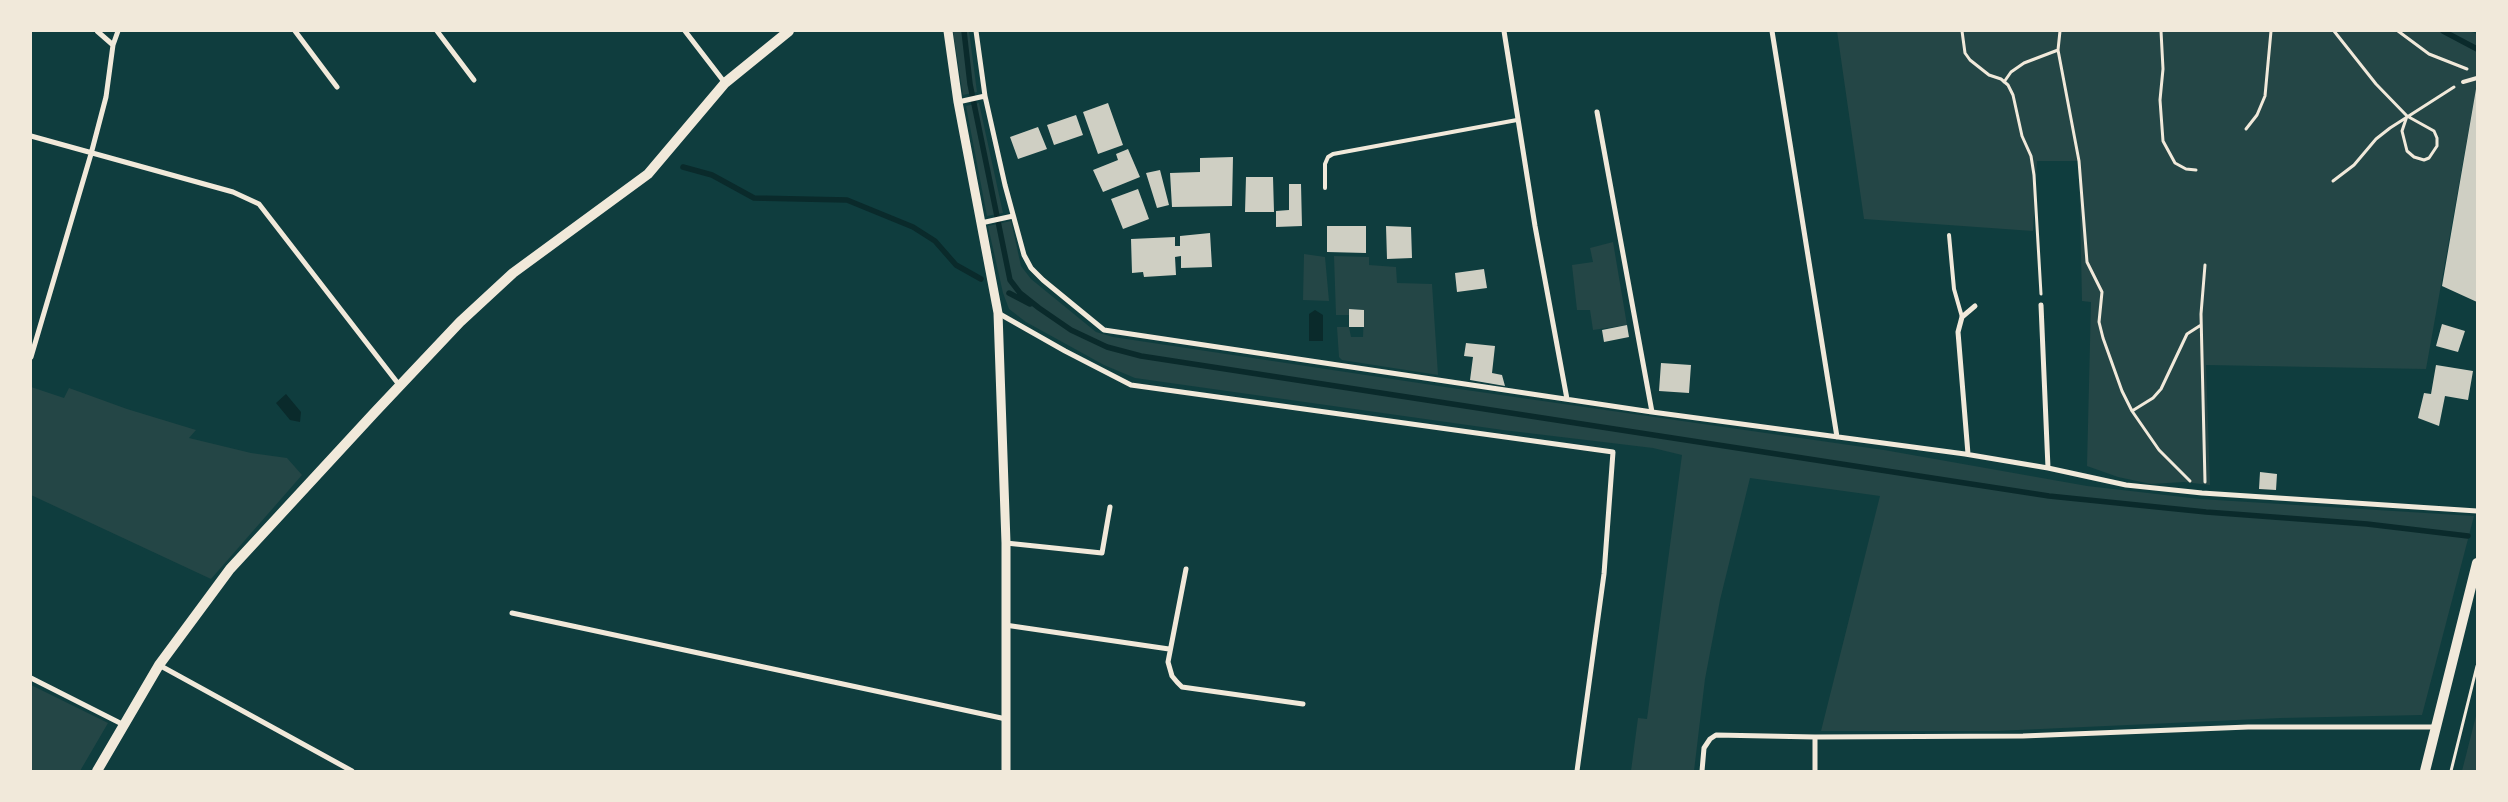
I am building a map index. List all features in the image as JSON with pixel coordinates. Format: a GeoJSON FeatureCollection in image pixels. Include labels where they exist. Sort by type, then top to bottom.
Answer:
{"type":"FeatureCollection","features":[{"type":"Feature","properties":{"kind":"main road"},"geometry":{"type":"LineString","coordinates":[[97,771],[159,664],[230,569],[400,386],[460,322],[513,273],[648,174],[725,83],[789,31]]}},
{"type":"Feature","properties":{"kind":"main road"},"geometry":{"type":"LineString","coordinates":[[2425,771],[2477,564]]}},
{"type":"Feature","properties":{"kind":"street"},"geometry":{"type":"LineString","coordinates":[[97,31],[114,45]]}},
{"type":"Feature","properties":{"kind":"street"},"geometry":{"type":"LineString","coordinates":[[31,357],[92,154],[106,98],[118,31]]}},
{"type":"Feature","properties":{"kind":"street"},"geometry":{"type":"LineString","coordinates":[[295,31],[336,87]]}},
{"type":"Feature","properties":{"kind":"street"},"geometry":{"type":"LineString","coordinates":[[437,31],[474,80]]}},
{"type":"Feature","properties":{"kind":"street"},"geometry":{"type":"LineString","coordinates":[[686,31],[725,83]]}},
{"type":"Feature","properties":{"kind":"street"},"geometry":{"type":"LineString","coordinates":[[948,31],[985,222],[998,313],[1006,543],[1006,771]]}},
{"type":"Feature","properties":{"kind":"street"},"geometry":{"type":"LineString","coordinates":[[976,31],[985,96],[1024,255],[1031,268],[1064,299],[1104,330],[1652,412],[1968,454],[2048,468],[2126,485],[2200,492],[2477,511]]}},
{"type":"Feature","properties":{"kind":"street"},"geometry":{"type":"LineString","coordinates":[[1504,31],[1517,120],[1568,399]]}},
{"type":"Feature","properties":{"kind":"street"},"geometry":{"type":"LineString","coordinates":[[1772,31],[1837,437]]}},
{"type":"Feature","properties":{"kind":"street"},"geometry":{"type":"LineString","coordinates":[[962,101],[985,96]]}},
{"type":"Feature","properties":{"kind":"street"},"geometry":{"type":"LineString","coordinates":[[1597,112],[1652,412]]}},
{"type":"Feature","properties":{"kind":"street"},"geometry":{"type":"LineString","coordinates":[[31,136],[232,192],[259,204],[400,386]]}},
{"type":"Feature","properties":{"kind":"street"},"geometry":{"type":"LineString","coordinates":[[985,222],[1013,216]]}},
{"type":"Feature","properties":{"kind":"street"},"geometry":{"type":"LineString","coordinates":[[2041,304],[2048,468]]}},
{"type":"Feature","properties":{"kind":"street"},"geometry":{"type":"LineString","coordinates":[[1968,454],[1958,332],[1962,317],[1975,306]]}},
{"type":"Feature","properties":{"kind":"street"},"geometry":{"type":"LineString","coordinates":[[998,313],[1064,351],[1131,385],[1613,452],[1615,459],[1604,574],[1577,771]]}},
{"type":"Feature","properties":{"kind":"street"},"geometry":{"type":"LineString","coordinates":[[1006,543],[1102,553],[1110,507]]}},
{"type":"Feature","properties":{"kind":"street"},"geometry":{"type":"LineString","coordinates":[[1186,569],[1169,649],[1168,662],[1172,676],[1182,687],[1303,704]]}},
{"type":"Feature","properties":{"kind":"street"},"geometry":{"type":"LineString","coordinates":[[512,613],[1006,719]]}},
{"type":"Feature","properties":{"kind":"street"},"geometry":{"type":"LineString","coordinates":[[1005,625],[1169,649]]}},
{"type":"Feature","properties":{"kind":"street"},"geometry":{"type":"LineString","coordinates":[[159,664],[352,771]]}},
{"type":"Feature","properties":{"kind":"street"},"geometry":{"type":"LineString","coordinates":[[31,678],[124,725]]}},
{"type":"Feature","properties":{"kind":"street"},"geometry":{"type":"LineString","coordinates":[[1702,771],[1704,748],[1710,739],[1716,735],[1815,737],[2023,736],[2248,727],[2436,727]]}},
{"type":"Feature","properties":{"kind":"street"},"geometry":{"type":"LineString","coordinates":[[1815,737],[1815,771]]}},
{"type":"Feature","properties":{"kind":"lane"},"geometry":{"type":"LineString","coordinates":[[2463,82],[2477,78]]}},
{"type":"Feature","properties":{"kind":"lane"},"geometry":{"type":"LineString","coordinates":[[1325,188],[1325,164],[1328,157],[1332,154],[1517,120]]}},
{"type":"Feature","properties":{"kind":"lane"},"geometry":{"type":"LineString","coordinates":[[1949,235],[1954,289],[1962,317]]}},
{"type":"Feature","properties":{"kind":"path"},"geometry":{"type":"LineString","coordinates":[[1962,31],[1965,53],[1970,60],[1989,75],[2004,82],[2013,95],[2022,136],[2031,156],[2041,304]]}},
{"type":"Feature","properties":{"kind":"path"},"geometry":{"type":"LineString","coordinates":[[2060,31],[2058,50],[2072,111],[2080,161],[2087,262],[2102,292],[2099,322],[2114,371],[2132,411],[2159,450],[2200,492],[2205,483],[2201,325],[2205,265]]}},
{"type":"Feature","properties":{"kind":"path"},"geometry":{"type":"LineString","coordinates":[[2162,31],[2163,69],[2160,100],[2163,142],[2175,163],[2186,169],[2196,170]]}},
{"type":"Feature","properties":{"kind":"path"},"geometry":{"type":"LineString","coordinates":[[2246,129],[2257,115],[2266,96],[2271,31]]}},
{"type":"Feature","properties":{"kind":"path"},"geometry":{"type":"LineString","coordinates":[[2334,31],[2376,84],[2406,116],[2434,131],[2437,138],[2436,146],[2429,158],[2424,160],[2414,157],[2407,151],[2402,131],[2406,116]]}},
{"type":"Feature","properties":{"kind":"path"},"geometry":{"type":"LineString","coordinates":[[2398,31],[2429,54],[2470,71]]}},
{"type":"Feature","properties":{"kind":"path"},"geometry":{"type":"LineString","coordinates":[[2004,82],[2012,72],[2024,64],[2058,50]]}},
{"type":"Feature","properties":{"kind":"path"},"geometry":{"type":"LineString","coordinates":[[2333,181],[2354,165],[2376,140],[2406,116],[2463,82]]}},
{"type":"Feature","properties":{"kind":"path"},"geometry":{"type":"LineString","coordinates":[[2132,411],[2162,389],[2187,334],[2201,325]]}},
{"type":"Feature","properties":{"kind":"path"},"geometry":{"type":"LineString","coordinates":[[2452,771],[2477,666]]}},
{"type":"Feature","properties":{"kind":"shaded area"},"geometry":{"type":"Polygon","coordinates":[[[953,31],[969,31],[977,92],[963,95],[953,31]]]}},
{"type":"Feature","properties":{"kind":"shaded area"},"geometry":{"type":"Polygon","coordinates":[[[1837,31],[2469,31],[2477,34],[2477,83],[2426,369],[2206,365],[2210,485],[2184,482],[2151,484],[2118,477],[2087,466],[2091,302],[2082,301],[2079,161],[2037,161],[2033,231],[1864,219],[1837,31]]]}},
{"type":"Feature","properties":{"kind":"shaded area"},"geometry":{"type":"Polygon","coordinates":[[[979,103],[1003,213],[987,216],[966,106],[979,103]]]}},
{"type":"Feature","properties":{"kind":"shaded area"},"geometry":{"type":"Polygon","coordinates":[[[1011,221],[1021,266],[1031,279],[1096,332],[1113,337],[1884,450],[2087,486],[2200,499],[2474,516],[2422,715],[2281,718],[1997,731],[1821,731],[1880,496],[1750,478],[1720,600],[1705,679],[1694,771],[1631,771],[1638,718],[1647,719],[1682,455],[1653,448],[1503,430],[1135,378],[1104,365],[1026,322],[1009,309],[1003,293],[988,226],[1011,221]]]}},
{"type":"Feature","properties":{"kind":"shaded area"},"geometry":{"type":"Polygon","coordinates":[[[1613,242],[1627,325],[1593,330],[1590,310],[1577,310],[1572,265],[1593,262],[1590,248],[1613,242]]]}},
{"type":"Feature","properties":{"kind":"shaded area"},"geometry":{"type":"Polygon","coordinates":[[[1304,254],[1325,257],[1329,301],[1303,300],[1304,254]]]}},
{"type":"Feature","properties":{"kind":"shaded area"},"geometry":{"type":"Polygon","coordinates":[[[1334,256],[1369,257],[1369,265],[1396,267],[1397,283],[1432,284],[1438,375],[1342,360],[1339,357],[1337,327],[1349,327],[1351,337],[1363,337],[1364,310],[1349,309],[1349,315],[1336,315],[1334,256]]]}},
{"type":"Feature","properties":{"kind":"shaded area"},"geometry":{"type":"Polygon","coordinates":[[[1315,310],[1323,315],[1323,341],[1309,341],[1309,314],[1315,310]]]}},
{"type":"Feature","properties":{"kind":"shaded area"},"geometry":{"type":"Polygon","coordinates":[[[31,387],[64,398],[69,388],[127,409],[196,430],[189,438],[251,453],[287,458],[302,475],[211,579],[31,495],[31,387]]]}},
{"type":"Feature","properties":{"kind":"shaded area"},"geometry":{"type":"Polygon","coordinates":[[[286,394],[301,412],[300,422],[290,420],[276,403],[286,394]]]}},
{"type":"Feature","properties":{"kind":"shaded area"},"geometry":{"type":"Polygon","coordinates":[[[31,685],[108,723],[80,771],[31,771],[31,685]]]}},
{"type":"Feature","properties":{"kind":"shaded area"},"geometry":{"type":"Polygon","coordinates":[[[2477,712],[2477,771],[2462,771],[2477,712]]]}},
{"type":"Feature","properties":{"kind":"building"},"geometry":{"type":"Polygon","coordinates":[[[2477,89],[2477,302],[2442,286],[2477,89]]]}},
{"type":"Feature","properties":{"kind":"building"},"geometry":{"type":"Polygon","coordinates":[[[1108,103],[1123,145],[1098,154],[1083,112],[1108,103]]]}},
{"type":"Feature","properties":{"kind":"building"},"geometry":{"type":"Polygon","coordinates":[[[1076,115],[1083,135],[1054,145],[1047,125],[1076,115]]]}},
{"type":"Feature","properties":{"kind":"building"},"geometry":{"type":"Polygon","coordinates":[[[1038,127],[1047,149],[1018,159],[1010,137],[1038,127]]]}},
{"type":"Feature","properties":{"kind":"building"},"geometry":{"type":"Polygon","coordinates":[[[1128,149],[1140,177],[1103,192],[1093,170],[1118,160],[1116,154],[1128,149]]]}},
{"type":"Feature","properties":{"kind":"building"},"geometry":{"type":"Polygon","coordinates":[[[1233,157],[1232,206],[1172,207],[1170,173],[1200,172],[1200,158],[1233,157]]]}},
{"type":"Feature","properties":{"kind":"building"},"geometry":{"type":"Polygon","coordinates":[[[1160,170],[1169,205],[1157,208],[1146,173],[1160,170]]]}},
{"type":"Feature","properties":{"kind":"building"},"geometry":{"type":"Polygon","coordinates":[[[1246,177],[1273,177],[1274,212],[1245,212],[1246,177]]]}},
{"type":"Feature","properties":{"kind":"building"},"geometry":{"type":"Polygon","coordinates":[[[1289,184],[1301,184],[1302,226],[1276,227],[1276,211],[1289,210],[1289,184]]]}},
{"type":"Feature","properties":{"kind":"building"},"geometry":{"type":"Polygon","coordinates":[[[1138,189],[1149,219],[1123,229],[1111,199],[1138,189]]]}},
{"type":"Feature","properties":{"kind":"building"},"geometry":{"type":"Polygon","coordinates":[[[1327,226],[1366,226],[1366,253],[1327,252],[1327,226]]]}},
{"type":"Feature","properties":{"kind":"building"},"geometry":{"type":"Polygon","coordinates":[[[1386,226],[1411,227],[1412,258],[1387,259],[1386,226]]]}},
{"type":"Feature","properties":{"kind":"building"},"geometry":{"type":"Polygon","coordinates":[[[1210,233],[1212,267],[1181,268],[1181,256],[1175,257],[1176,275],[1144,277],[1143,272],[1132,273],[1131,239],[1175,237],[1175,246],[1180,246],[1180,236],[1210,233]]]}},
{"type":"Feature","properties":{"kind":"building"},"geometry":{"type":"Polygon","coordinates":[[[1484,269],[1487,288],[1457,292],[1455,273],[1484,269]]]}},
{"type":"Feature","properties":{"kind":"building"},"geometry":{"type":"Polygon","coordinates":[[[1349,309],[1364,310],[1364,327],[1349,327],[1349,309]]]}},
{"type":"Feature","properties":{"kind":"building"},"geometry":{"type":"Polygon","coordinates":[[[2442,324],[2465,331],[2458,352],[2436,346],[2442,324]]]}},
{"type":"Feature","properties":{"kind":"building"},"geometry":{"type":"Polygon","coordinates":[[[1627,325],[1629,337],[1604,342],[1602,330],[1627,325]]]}},
{"type":"Feature","properties":{"kind":"building"},"geometry":{"type":"Polygon","coordinates":[[[1466,343],[1495,346],[1492,373],[1502,375],[1505,386],[1470,380],[1473,357],[1464,356],[1466,343]]]}},
{"type":"Feature","properties":{"kind":"building"},"geometry":{"type":"Polygon","coordinates":[[[1661,363],[1691,365],[1689,393],[1659,391],[1661,363]]]}},
{"type":"Feature","properties":{"kind":"building"},"geometry":{"type":"Polygon","coordinates":[[[2436,365],[2473,371],[2468,400],[2445,396],[2439,426],[2418,418],[2424,393],[2431,394],[2436,365]]]}},
{"type":"Feature","properties":{"kind":"building"},"geometry":{"type":"Polygon","coordinates":[[[2260,472],[2277,474],[2276,490],[2259,489],[2260,472]]]}},
{"type":"Feature","properties":{"kind":"waterway"},"geometry":{"type":"LineString","coordinates":[[964,31],[970,84],[1010,280],[1020,293],[1039,308],[1071,330],[1107,347],[1141,356],[2049,496],[2206,512],[2367,524],[2468,536]]}},
{"type":"Feature","properties":{"kind":"waterway"},"geometry":{"type":"LineString","coordinates":[[2443,31],[2477,49]]}},
{"type":"Feature","properties":{"kind":"waterway"},"geometry":{"type":"LineString","coordinates":[[683,167],[712,175],[754,198],[847,200],[913,227],[935,241],[956,265],[981,279]]}},
{"type":"Feature","properties":{"kind":"waterway"},"geometry":{"type":"LineString","coordinates":[[1009,293],[1030,304]]}}]}
